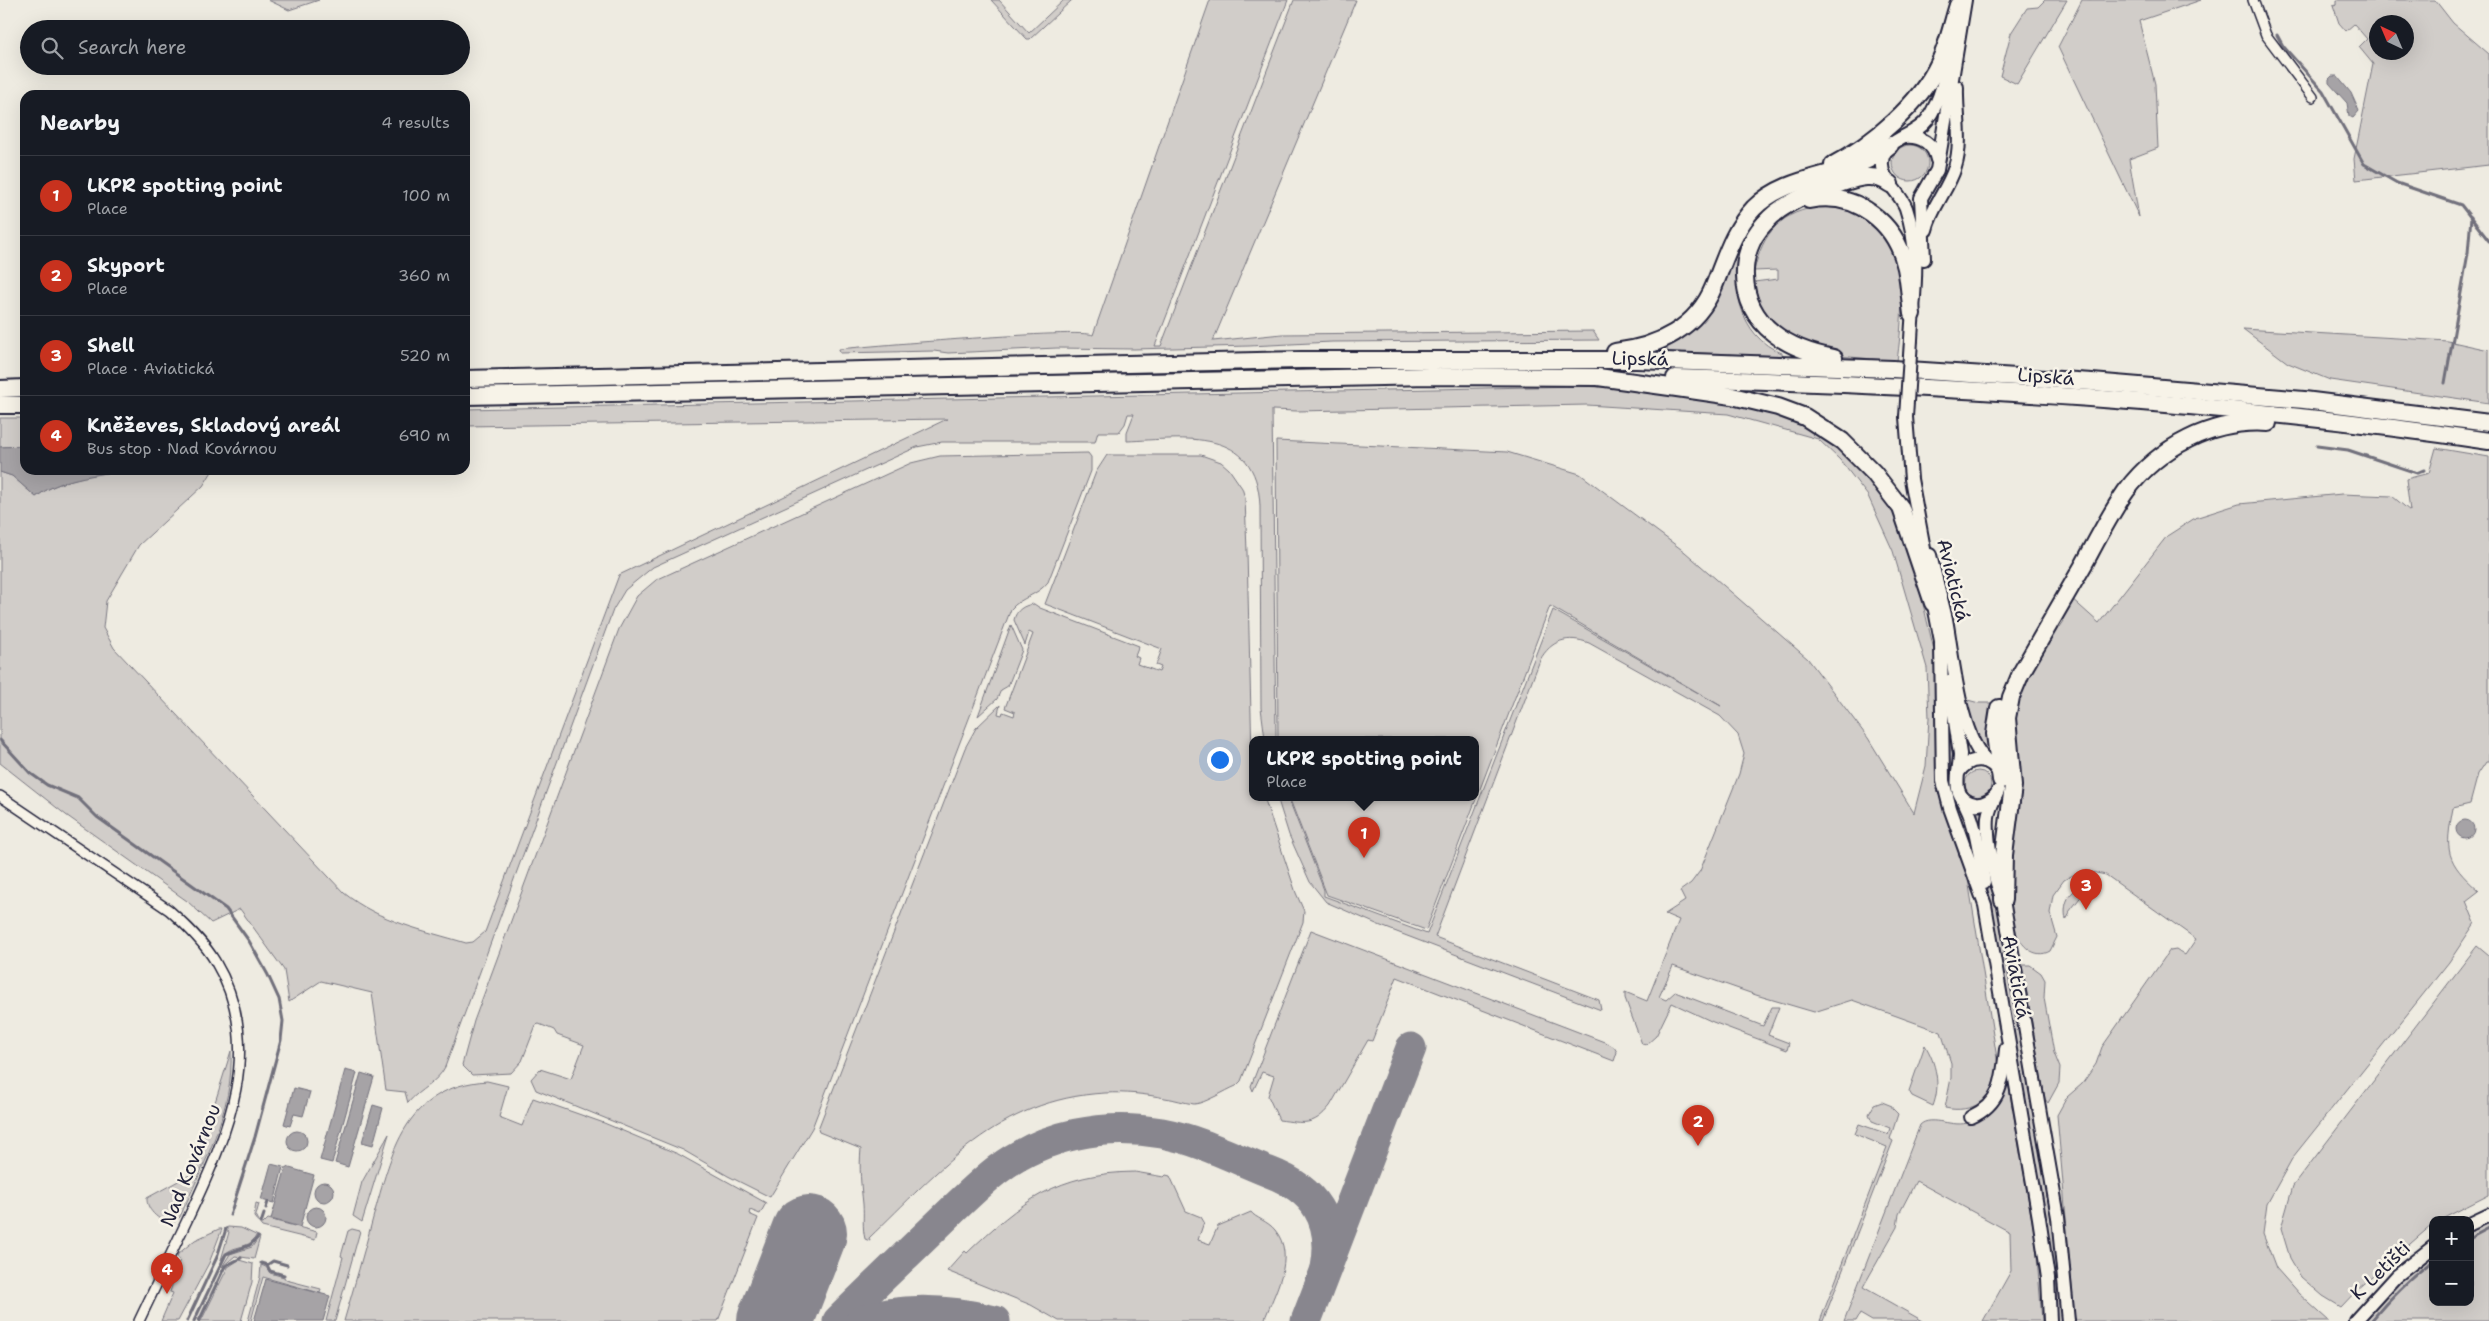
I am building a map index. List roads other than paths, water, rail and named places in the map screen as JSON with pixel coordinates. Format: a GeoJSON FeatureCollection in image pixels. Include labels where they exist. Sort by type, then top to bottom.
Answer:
{"type":"FeatureCollection","features":[{"type":"Feature","properties":{"kind":"highway"},"geometry":{"type":"LineString","coordinates":[[470,379],[1302,360],[1560,359],[1630,350],[1664,339],[1691,320],[1707,301],[1726,254],[1747,217],[1771,194],[1810,177],[1866,145],[1921,91],[1942,57],[1961,2]]}},
{"type":"Feature","properties":{"kind":"highway"},"geometry":{"type":"LineString","coordinates":[[1810,177],[1867,162],[1890,145]]}},
{"type":"Feature","properties":{"kind":"highway"},"geometry":{"type":"LineString","coordinates":[[1892,186],[1872,176],[1858,178],[1815,191],[1778,211],[1757,232],[1746,260],[1747,294],[1758,318],[1777,336],[1805,352],[1893,369]]}},
{"type":"Feature","properties":{"kind":"highway"},"geometry":{"type":"LineString","coordinates":[[1778,211],[1804,201],[1822,198],[1848,201],[1871,212],[1884,224],[1899,250],[1906,268],[1912,314]]}},
{"type":"Feature","properties":{"kind":"highway","name":"Lipská"},"geometry":{"type":"LineString","coordinates":[[1560,359],[1682,361],[1893,369],[2214,392],[2380,408],[2489,423]]}},
{"type":"Feature","properties":{"kind":"highway"},"geometry":{"type":"LineString","coordinates":[[470,396],[1083,384],[1368,376],[1598,377],[1708,392],[1754,401],[1799,415],[1831,432],[1864,461],[1886,486],[1901,508],[1910,529],[1933,603]]}},
{"type":"Feature","properties":{"kind":"highway","name":"Lipská"},"geometry":{"type":"LineString","coordinates":[[1598,377],[1822,383],[2003,393],[2178,406],[2380,426],[2489,442]]}},
{"type":"Feature","properties":{"kind":"highway"},"geometry":{"type":"LineString","coordinates":[[0,389],[20,388]]}},
{"type":"Feature","properties":{"kind":"highway"},"geometry":{"type":"LineString","coordinates":[[0,405],[20,405]]}},
{"type":"Feature","properties":{"kind":"highway"},"geometry":{"type":"LineString","coordinates":[[2003,900],[2004,855],[2013,786],[2007,728],[2008,708],[2015,685],[2126,492],[2147,468],[2170,449],[2211,430],[2237,424],[2265,423],[2351,430],[2380,426]]}},
{"type":"Feature","properties":{"kind":"highway"},"geometry":{"type":"LineString","coordinates":[[1999,786],[1995,734],[2001,699],[2008,680],[2029,645],[2054,617]]}},
{"type":"Feature","properties":{"kind":"main road"},"geometry":{"type":"LineString","coordinates":[[1924,240],[1931,214],[1957,162],[1961,2]]}},
{"type":"Feature","properties":{"kind":"main road"},"geometry":{"type":"LineString","coordinates":[[1961,2],[1949,59],[1938,98],[1917,131],[1890,145],[1882,163],[1884,176],[1905,207],[1916,246],[1917,275],[1912,314],[1912,340],[1906,417],[1911,479],[1933,603],[1947,664],[1960,754],[1956,784],[1960,795],[1968,807],[1974,826],[1985,889],[1985,905]]}},
{"type":"Feature","properties":{"kind":"main road"},"geometry":{"type":"LineString","coordinates":[[1912,340],[1922,290],[1924,240],[1921,198],[1926,186],[1937,170],[1959,45]]}},
{"type":"Feature","properties":{"kind":"main road"},"geometry":{"type":"LineString","coordinates":[[1904,137],[1921,139],[1931,146],[1937,157],[1937,170]]}},
{"type":"Feature","properties":{"kind":"main road"},"geometry":{"type":"LineString","coordinates":[[1892,186],[1908,192],[1926,186]]}},
{"type":"Feature","properties":{"kind":"main road","name":"Aviatická"},"geometry":{"type":"LineString","coordinates":[[1919,519],[1938,584],[1957,684],[1972,740],[1978,753],[1988,762]]}},
{"type":"Feature","properties":{"kind":"main road","name":"Aviatická"},"geometry":{"type":"LineString","coordinates":[[1941,644],[1943,781],[1950,808],[1985,905],[2044,1248],[2050,1321]]}},
{"type":"Feature","properties":{"kind":"main road"},"geometry":{"type":"LineString","coordinates":[[1958,773],[1967,762],[1975,760],[1988,762],[1995,768],[1999,786],[1994,797],[1984,803],[1970,802],[1960,795]]}},
{"type":"Feature","properties":{"kind":"main road","name":"Aviatická"},"geometry":{"type":"LineString","coordinates":[[1999,786],[1989,811],[1988,831],[1997,887],[2003,900],[2058,1217],[2068,1321]]}},
{"type":"Feature","properties":{"kind":"main road"},"geometry":{"type":"LineString","coordinates":[[1972,1116],[1986,1108],[2000,1089],[2008,1034]]}},
{"type":"Feature","properties":{"kind":"main road"},"geometry":{"type":"LineString","coordinates":[[2474,1222],[2489,1215]]}},
{"type":"Feature","properties":{"kind":"main road","name":"K Letišti"},"geometry":{"type":"LineString","coordinates":[[2355,1321],[2396,1276],[2429,1250]]}},
{"type":"Feature","properties":{"kind":"street"},"geometry":{"type":"LineString","coordinates":[[2253,0],[2266,35],[2313,97]]}},
{"type":"Feature","properties":{"kind":"street","name":"Nad Kovárnou"},"geometry":{"type":"LineString","coordinates":[[0,796],[169,910],[191,930],[214,961],[234,1008],[239,1037],[239,1076],[228,1124],[206,1180],[140,1321]]}},
{"type":"Feature","properties":{"kind":"waterway"},"geometry":{"type":"LineString","coordinates":[[2277,35],[2283,46],[2323,91],[2364,164],[2397,183],[2461,205],[2489,241]]}},
{"type":"Feature","properties":{"kind":"waterway"},"geometry":{"type":"LineString","coordinates":[[2445,383],[2468,253],[2471,217]]}},
{"type":"Feature","properties":{"kind":"waterway"},"geometry":{"type":"LineString","coordinates":[[2317,446],[2348,450],[2417,473],[2424,470]]}},
{"type":"Feature","properties":{"kind":"waterway"},"geometry":{"type":"LineString","coordinates":[[0,740],[30,773],[47,785],[78,798],[97,817],[226,909],[249,941],[268,975],[279,999],[283,1021],[281,1040],[255,1137],[230,1215]]}},
{"type":"Feature","properties":{"kind":"waterway"},"geometry":{"type":"LineString","coordinates":[[266,1208],[268,1202]]}},
{"type":"Feature","properties":{"kind":"waterway"},"geometry":{"type":"LineString","coordinates":[[261,1223],[264,1214]]}},
{"type":"Feature","properties":{"kind":"waterway"},"geometry":{"type":"LineString","coordinates":[[2474,1236],[2489,1228]]}},
{"type":"Feature","properties":{"kind":"waterway"},"geometry":{"type":"LineString","coordinates":[[187,1321],[217,1257],[226,1229]]}},
{"type":"Feature","properties":{"kind":"waterway"},"geometry":{"type":"LineString","coordinates":[[194,1321],[226,1254],[250,1245],[258,1237]]}},
{"type":"Feature","properties":{"kind":"waterway"},"geometry":{"type":"LineString","coordinates":[[199,1321],[225,1266],[241,1258]]}},
{"type":"Feature","properties":{"kind":"waterway"},"geometry":{"type":"LineString","coordinates":[[261,1263],[267,1265],[273,1261],[287,1265]]}},
{"type":"Feature","properties":{"kind":"waterway"},"geometry":{"type":"LineString","coordinates":[[2371,1321],[2400,1289],[2429,1264]]}},
{"type":"Feature","properties":{"kind":"waterway"},"geometry":{"type":"LineString","coordinates":[[267,1265],[270,1271],[284,1275]]}},
{"type":"Feature","properties":{"kind":"place","name":"LKPR spotting point"},"geometry":{"type":"Point","coordinates":[1364,858]}},
{"type":"Feature","properties":{"kind":"place","name":"Shell"},"geometry":{"type":"Point","coordinates":[2086,910]}},
{"type":"Feature","properties":{"kind":"place","name":"Skyport"},"geometry":{"type":"Point","coordinates":[1698,1146]}},
{"type":"Feature","properties":{"kind":"place","name":"Kněževes, Skladový areál"},"geometry":{"type":"Point","coordinates":[167,1294]}}]}
